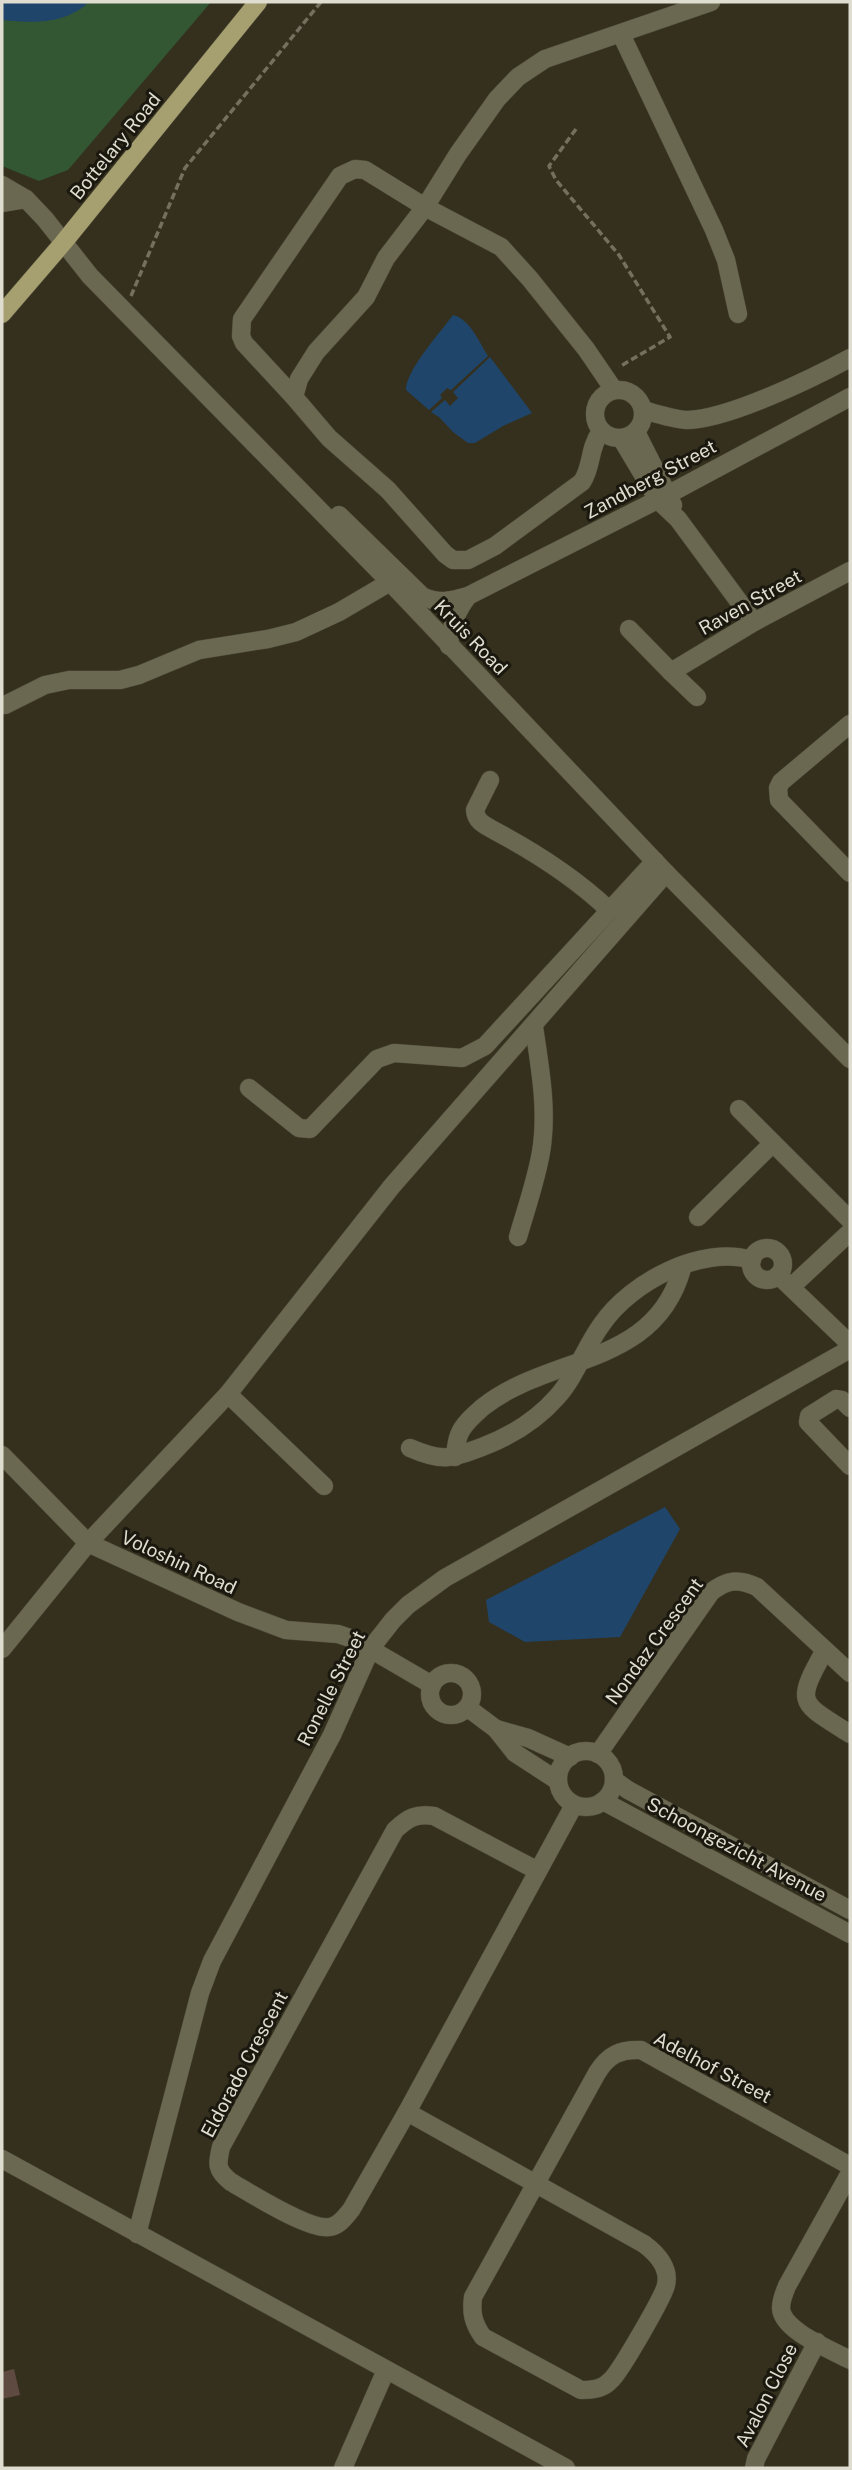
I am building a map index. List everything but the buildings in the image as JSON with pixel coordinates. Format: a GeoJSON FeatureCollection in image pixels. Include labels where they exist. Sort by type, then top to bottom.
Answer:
{"type":"FeatureCollection","features":[{"type":"Feature","properties":{"kind":"main road","name":"Bottelary Road"},"geometry":{"type":"LineString","coordinates":[[2,314],[63,243],[258,2]]}},
{"type":"Feature","properties":{"kind":"street"},"geometry":{"type":"LineString","coordinates":[[294,397],[299,379],[316,352],[366,297],[386,258],[425,207],[497,99],[518,77],[545,59],[711,2]]}},
{"type":"Feature","properties":{"kind":"street"},"geometry":{"type":"LineString","coordinates":[[621,34],[714,230],[726,260],[738,314]]}},
{"type":"Feature","properties":{"kind":"street"},"geometry":{"type":"LineString","coordinates":[[601,431],[591,448],[588,469],[582,482],[495,546],[460,561],[445,554],[405,507],[329,438],[244,343],[242,319],[340,176],[355,169],[365,170],[425,207],[501,247],[530,279],[610,383],[639,399],[643,410],[641,425],[628,435],[609,437],[601,431],[595,418],[597,404],[610,383]]}},
{"type":"Feature","properties":{"kind":"street","name":"Kruis Road"},"geometry":{"type":"LineString","coordinates":[[2,185],[26,200],[45,219],[90,276],[390,582],[661,867],[850,1059]]}},
{"type":"Feature","properties":{"kind":"street"},"geometry":{"type":"LineString","coordinates":[[2,203],[26,200]]}},
{"type":"Feature","properties":{"kind":"street"},"geometry":{"type":"LineString","coordinates":[[643,410],[686,420],[703,418],[776,393],[850,358]]}},
{"type":"Feature","properties":{"kind":"street","name":"Zandberg Street"},"geometry":{"type":"LineString","coordinates":[[279,470],[355,530],[422,596],[442,602],[468,596],[663,497],[850,397]]}},
{"type":"Feature","properties":{"kind":"street"},"geometry":{"type":"LineString","coordinates":[[628,435],[663,497],[754,622]]}},
{"type":"Feature","properties":{"kind":"street","name":"Raven Street"},"geometry":{"type":"LineString","coordinates":[[671,672],[754,622],[850,571]]}},
{"type":"Feature","properties":{"kind":"street"},"geometry":{"type":"LineString","coordinates":[[5,705],[45,685],[69,681],[120,680],[199,650],[296,632],[339,612],[390,582]]}},
{"type":"Feature","properties":{"kind":"street"},"geometry":{"type":"LineString","coordinates":[[449,646],[452,623],[468,596]]}},
{"type":"Feature","properties":{"kind":"street"},"geometry":{"type":"LineString","coordinates":[[629,629],[697,697]]}},
{"type":"Feature","properties":{"kind":"street"},"geometry":{"type":"LineString","coordinates":[[850,724],[781,782],[778,794],[779,800],[850,873]]}},
{"type":"Feature","properties":{"kind":"street"},"geometry":{"type":"LineString","coordinates":[[490,780],[475,810],[477,819],[572,877],[608,909]]}},
{"type":"Feature","properties":{"kind":"street"},"geometry":{"type":"LineString","coordinates":[[249,1088],[299,1128],[310,1129],[377,1059],[394,1053],[462,1058],[470,1055],[485,1046],[608,909],[661,867]]}},
{"type":"Feature","properties":{"kind":"street"},"geometry":{"type":"LineString","coordinates":[[2,1649],[88,1543],[228,1394],[392,1186],[534,1027],[661,867]]}},
{"type":"Feature","properties":{"kind":"street"},"geometry":{"type":"LineString","coordinates":[[518,1237],[536,1175],[544,1124],[543,1083],[534,1027]]}},
{"type":"Feature","properties":{"kind":"street"},"geometry":{"type":"LineString","coordinates":[[739,1109],[850,1220]]}},
{"type":"Feature","properties":{"kind":"street"},"geometry":{"type":"LineString","coordinates":[[698,1217],[773,1143]]}},
{"type":"Feature","properties":{"kind":"street"},"geometry":{"type":"LineString","coordinates":[[410,1448],[430,1457],[455,1457],[516,1432],[536,1418],[566,1386],[603,1322],[622,1302],[668,1270],[706,1257],[739,1256],[751,1260],[752,1270],[759,1278],[785,1281],[850,1232]]}},
{"type":"Feature","properties":{"kind":"street"},"geometry":{"type":"LineString","coordinates":[[455,1457],[459,1435],[464,1426],[494,1399],[523,1382],[578,1364],[632,1337],[652,1323],[674,1294],[683,1265]]}},
{"type":"Feature","properties":{"kind":"street"},"geometry":{"type":"LineString","coordinates":[[785,1281],[850,1346]]}},
{"type":"Feature","properties":{"kind":"street","name":"Ronelle Street"},"geometry":{"type":"LineString","coordinates":[[138,2234],[200,1993],[212,1961],[332,1735],[371,1648],[393,1620],[408,1605],[445,1578],[850,1346]]}},
{"type":"Feature","properties":{"kind":"street"},"geometry":{"type":"LineString","coordinates":[[228,1394],[324,1486]]}},
{"type":"Feature","properties":{"kind":"street"},"geometry":{"type":"LineString","coordinates":[[850,1408],[842,1400],[836,1399],[809,1416],[808,1422],[850,1466]]}},
{"type":"Feature","properties":{"kind":"street","name":"Voloshin Road"},"geometry":{"type":"LineString","coordinates":[[2,1455],[88,1543],[238,1612],[286,1630],[338,1634],[371,1648]]}},
{"type":"Feature","properties":{"kind":"street","name":"Nondaz Crescent"},"geometry":{"type":"LineString","coordinates":[[598,1754],[711,1592],[734,1580],[745,1581],[757,1587],[850,1673]]}},
{"type":"Feature","properties":{"kind":"street"},"geometry":{"type":"LineString","coordinates":[[371,1648],[432,1685]]}},
{"type":"Feature","properties":{"kind":"street"},"geometry":{"type":"LineString","coordinates":[[825,1650],[807,1682],[805,1695],[811,1710],[850,1734]]}},
{"type":"Feature","properties":{"kind":"street"},"geometry":{"type":"LineString","coordinates":[[447,1673],[466,1678],[472,1690],[468,1708],[453,1716],[439,1712],[431,1700],[432,1685],[441,1675],[447,1673]]}},
{"type":"Feature","properties":{"kind":"street"},"geometry":{"type":"LineString","coordinates":[[468,1708],[496,1729],[515,1753],[558,1781]]}},
{"type":"Feature","properties":{"kind":"street"},"geometry":{"type":"LineString","coordinates":[[496,1729],[528,1738],[570,1757]]}},
{"type":"Feature","properties":{"kind":"street"},"geometry":{"type":"LineString","coordinates":[[583,1751],[598,1754],[609,1762],[614,1780],[612,1790],[603,1801],[592,1807],[574,1805],[561,1793],[558,1781],[561,1767],[570,1757],[583,1751]]}},
{"type":"Feature","properties":{"kind":"street","name":"Schoongezicht Avenue"},"geometry":{"type":"LineString","coordinates":[[614,1780],[640,1797],[850,1910]]}},
{"type":"Feature","properties":{"kind":"street","name":"Schoongezicht Avenue"},"geometry":{"type":"LineString","coordinates":[[603,1801],[850,1934]]}},
{"type":"Feature","properties":{"kind":"street","name":"Eldorado Crescent"},"geometry":{"type":"LineString","coordinates":[[538,1871],[434,1816],[419,1814],[406,1820],[395,1830],[221,2147],[218,2164],[223,2175],[230,2182],[317,2227],[330,2227],[342,2221],[407,2112],[574,1805]]}},
{"type":"Feature","properties":{"kind":"street","name":"Adelhof Street"},"geometry":{"type":"LineString","coordinates":[[536,2184],[604,2062],[615,2053],[628,2050],[641,2050],[850,2166]]}},
{"type":"Feature","properties":{"kind":"street"},"geometry":{"type":"LineString","coordinates":[[407,2112],[644,2244],[657,2253],[665,2269],[666,2284],[622,2366],[610,2382],[596,2390],[581,2390],[483,2337],[473,2319],[473,2297],[536,2184]]}},
{"type":"Feature","properties":{"kind":"street"},"geometry":{"type":"LineString","coordinates":[[3,2162],[566,2468]]}},
{"type":"Feature","properties":{"kind":"street"},"geometry":{"type":"LineString","coordinates":[[850,2173],[787,2286],[781,2306],[786,2322],[797,2332],[850,2360]]}},
{"type":"Feature","properties":{"kind":"street","name":"Avalon Close"},"geometry":{"type":"LineString","coordinates":[[754,2468],[755,2459],[817,2342]]}},
{"type":"Feature","properties":{"kind":"street"},"geometry":{"type":"LineString","coordinates":[[343,2468],[386,2370]]}},
{"type":"Feature","properties":{"kind":"path"},"geometry":{"type":"LineString","coordinates":[[124,311],[146,267],[185,168],[321,2]]}},
{"type":"Feature","properties":{"kind":"path"},"geometry":{"type":"LineString","coordinates":[[576,129],[549,166],[555,180],[619,255],[670,337],[610,383]]}},
{"type":"Feature","properties":{"kind":"green space"},"geometry":{"type":"Polygon","coordinates":[[[2,2],[211,2],[68,170],[39,181],[2,166],[2,2]]]}},
{"type":"Feature","properties":{"kind":"water"},"geometry":{"type":"Polygon","coordinates":[[[2,2],[89,2],[59,19],[26,22],[2,20],[2,2]]]}},
{"type":"Feature","properties":{"kind":"water"},"geometry":{"type":"Polygon","coordinates":[[[453,315],[469,326],[488,356],[451,390],[447,388],[440,395],[442,398],[429,410],[406,390],[407,382],[417,362],[453,315]]]}},
{"type":"Feature","properties":{"kind":"water"},"geometry":{"type":"Polygon","coordinates":[[[490,357],[532,413],[475,443],[468,443],[431,412],[445,400],[450,406],[458,398],[453,392],[490,357]]]}},
{"type":"Feature","properties":{"kind":"water"},"geometry":{"type":"Polygon","coordinates":[[[665,1507],[680,1529],[620,1637],[525,1642],[489,1622],[486,1600],[665,1507]]]}}]}
